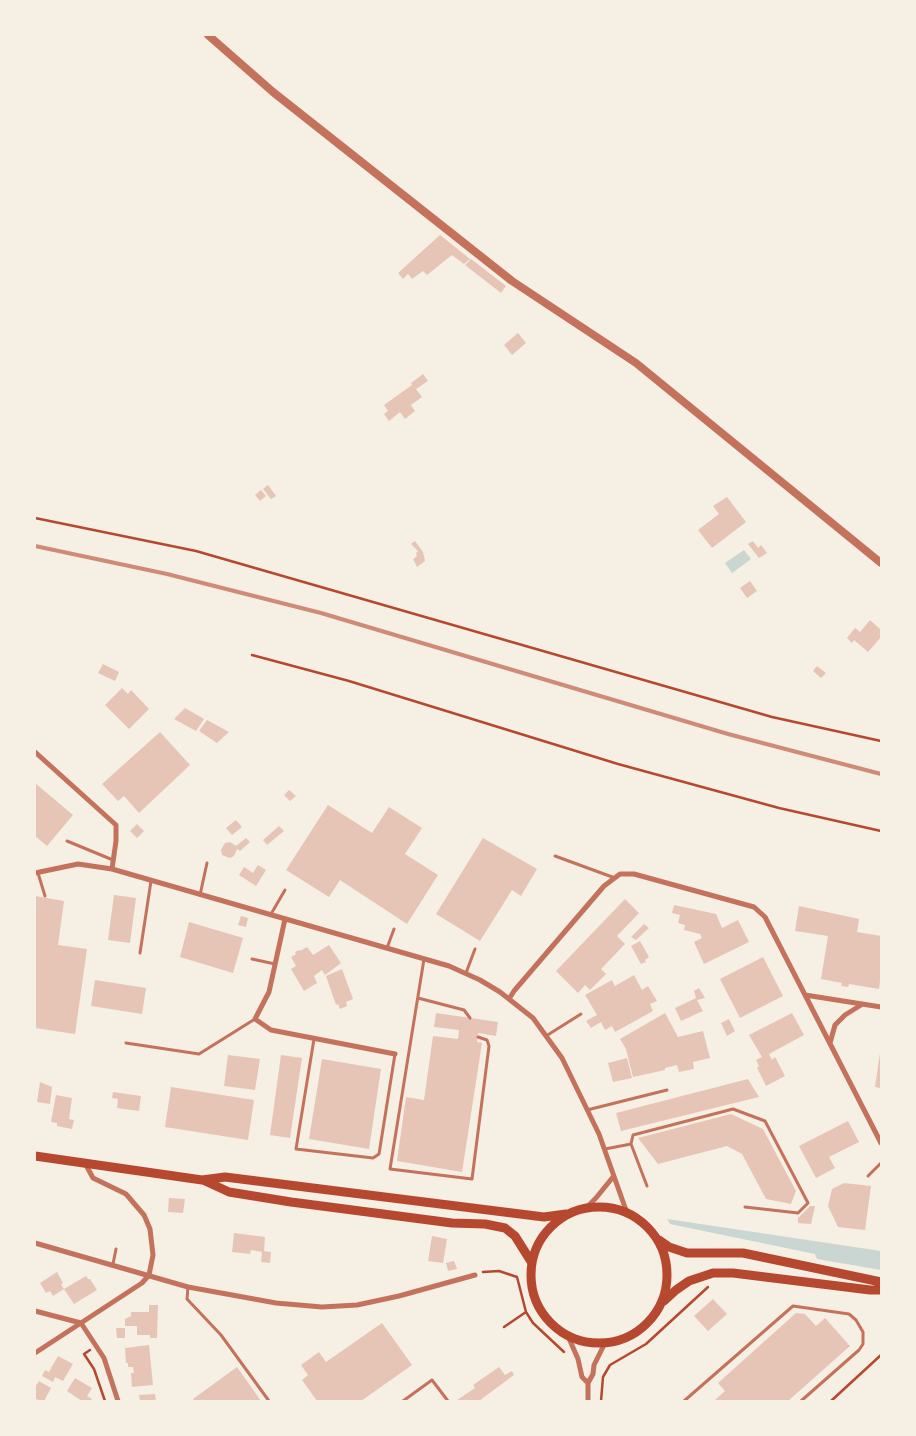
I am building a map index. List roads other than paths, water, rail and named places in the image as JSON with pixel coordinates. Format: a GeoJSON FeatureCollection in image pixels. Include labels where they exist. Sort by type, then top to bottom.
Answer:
{"type":"FeatureCollection","features":[{"type":"Feature","properties":{"kind":"main road"},"geometry":{"type":"LineString","coordinates":[[35,1156],[202,1180],[225,1177],[544,1217],[566,1214],[586,1208],[607,1207],[627,1212],[645,1224],[658,1240],[668,1271],[666,1292],[662,1303]]}},
{"type":"Feature","properties":{"kind":"main road"},"geometry":{"type":"LineString","coordinates":[[202,1180],[229,1192],[291,1202],[452,1223],[485,1224],[506,1228],[515,1236],[532,1263]]}},
{"type":"Feature","properties":{"kind":"main road"},"geometry":{"type":"LineString","coordinates":[[566,1214],[540,1240],[532,1263],[531,1277],[533,1292],[538,1305],[546,1317],[556,1328],[580,1341],[605,1343],[617,1341],[639,1331],[648,1323],[662,1303],[676,1290],[689,1281],[713,1273],[733,1273],[881,1290]]}},
{"type":"Feature","properties":{"kind":"main road"},"geometry":{"type":"LineString","coordinates":[[658,1240],[669,1247],[687,1253],[743,1253],[881,1282]]}},
{"type":"Feature","properties":{"kind":"street"},"geometry":{"type":"LineString","coordinates":[[208,35],[273,92],[512,280],[636,363],[881,563]]}},
{"type":"Feature","properties":{"kind":"street"},"geometry":{"type":"LineString","coordinates":[[35,752],[116,826],[112,870]]}},
{"type":"Feature","properties":{"kind":"street"},"geometry":{"type":"LineString","coordinates":[[36,873],[78,864],[112,870],[449,966],[480,980],[533,1018],[562,1058],[599,1134],[627,1212]]}},
{"type":"Feature","properties":{"kind":"street"},"geometry":{"type":"LineString","coordinates":[[509,999],[604,886],[620,874],[634,874],[754,908],[765,917],[881,1143]]}},
{"type":"Feature","properties":{"kind":"street"},"geometry":{"type":"LineString","coordinates":[[285,919],[269,992],[255,1019],[272,1030],[395,1054]]}},
{"type":"Feature","properties":{"kind":"street"},"geometry":{"type":"LineString","coordinates":[[805,995],[881,1007]]}},
{"type":"Feature","properties":{"kind":"street"},"geometry":{"type":"LineString","coordinates":[[830,1043],[836,1025],[845,1015],[861,1004]]}},
{"type":"Feature","properties":{"kind":"street"},"geometry":{"type":"LineString","coordinates":[[35,1352],[142,1283],[149,1274],[153,1255],[150,1229],[144,1215],[126,1194],[93,1178],[86,1164]]}},
{"type":"Feature","properties":{"kind":"street"},"geometry":{"type":"LineString","coordinates":[[586,1208],[613,1176]]}},
{"type":"Feature","properties":{"kind":"street"},"geometry":{"type":"LineString","coordinates":[[35,1243],[149,1274],[188,1287],[276,1303],[322,1306],[358,1304],[399,1296],[475,1275]]}},
{"type":"Feature","properties":{"kind":"street"},"geometry":{"type":"LineString","coordinates":[[35,1311],[81,1323],[104,1358],[118,1401]]}},
{"type":"Feature","properties":{"kind":"street"},"geometry":{"type":"LineString","coordinates":[[568,1336],[578,1359],[582,1376],[588,1383]]}},
{"type":"Feature","properties":{"kind":"street"},"geometry":{"type":"LineString","coordinates":[[588,1401],[588,1383],[593,1374],[594,1365],[605,1343]]}},
{"type":"Feature","properties":{"kind":"lane"},"geometry":{"type":"LineString","coordinates":[[68,841],[113,860]]}},
{"type":"Feature","properties":{"kind":"lane"},"geometry":{"type":"LineString","coordinates":[[555,856],[616,878]]}},
{"type":"Feature","properties":{"kind":"lane"},"geometry":{"type":"LineString","coordinates":[[200,895],[208,863]]}},
{"type":"Feature","properties":{"kind":"lane"},"geometry":{"type":"LineString","coordinates":[[36,873],[45,896]]}},
{"type":"Feature","properties":{"kind":"lane"},"geometry":{"type":"LineString","coordinates":[[140,953],[151,881]]}},
{"type":"Feature","properties":{"kind":"lane"},"geometry":{"type":"LineString","coordinates":[[270,915],[285,890]]}},
{"type":"Feature","properties":{"kind":"lane"},"geometry":{"type":"LineString","coordinates":[[387,948],[394,929]]}},
{"type":"Feature","properties":{"kind":"lane"},"geometry":{"type":"LineString","coordinates":[[465,974],[475,949]]}},
{"type":"Feature","properties":{"kind":"lane"},"geometry":{"type":"LineString","coordinates":[[252,959],[275,964]]}},
{"type":"Feature","properties":{"kind":"lane"},"geometry":{"type":"LineString","coordinates":[[424,959],[390,1168],[472,1179],[489,1046],[488,1040],[478,1037]]}},
{"type":"Feature","properties":{"kind":"lane"},"geometry":{"type":"LineString","coordinates":[[418,998],[464,1010],[470,1018]]}},
{"type":"Feature","properties":{"kind":"lane"},"geometry":{"type":"LineString","coordinates":[[546,1036],[581,1014]]}},
{"type":"Feature","properties":{"kind":"lane"},"geometry":{"type":"LineString","coordinates":[[126,1043],[199,1054],[255,1019]]}},
{"type":"Feature","properties":{"kind":"lane"},"geometry":{"type":"LineString","coordinates":[[314,1039],[296,1149],[373,1158],[379,1154],[395,1054]]}},
{"type":"Feature","properties":{"kind":"lane"},"geometry":{"type":"LineString","coordinates":[[587,1110],[667,1090]]}},
{"type":"Feature","properties":{"kind":"lane"},"geometry":{"type":"LineString","coordinates":[[647,1186],[631,1144],[632,1135],[734,1109],[765,1121],[808,1203],[798,1213],[745,1207]]}},
{"type":"Feature","properties":{"kind":"lane"},"geometry":{"type":"LineString","coordinates":[[604,1150],[631,1144]]}},
{"type":"Feature","properties":{"kind":"lane"},"geometry":{"type":"LineString","coordinates":[[868,1176],[881,1163]]}},
{"type":"Feature","properties":{"kind":"lane"},"geometry":{"type":"LineString","coordinates":[[113,1264],[116,1249]]}},
{"type":"Feature","properties":{"kind":"lane"},"geometry":{"type":"LineString","coordinates":[[188,1287],[187,1299],[221,1335],[269,1401]]}},
{"type":"Feature","properties":{"kind":"lane"},"geometry":{"type":"LineString","coordinates":[[684,1401],[793,1306],[849,1314],[856,1320],[863,1332],[863,1344],[859,1350],[801,1401]]}},
{"type":"Feature","properties":{"kind":"lane"},"geometry":{"type":"LineString","coordinates":[[402,1401],[432,1380],[448,1401]]}},
{"type":"Feature","properties":{"kind":"railway"},"geometry":{"type":"LineString","coordinates":[[35,546],[167,574],[321,613],[728,734],[881,774]]}}]}
